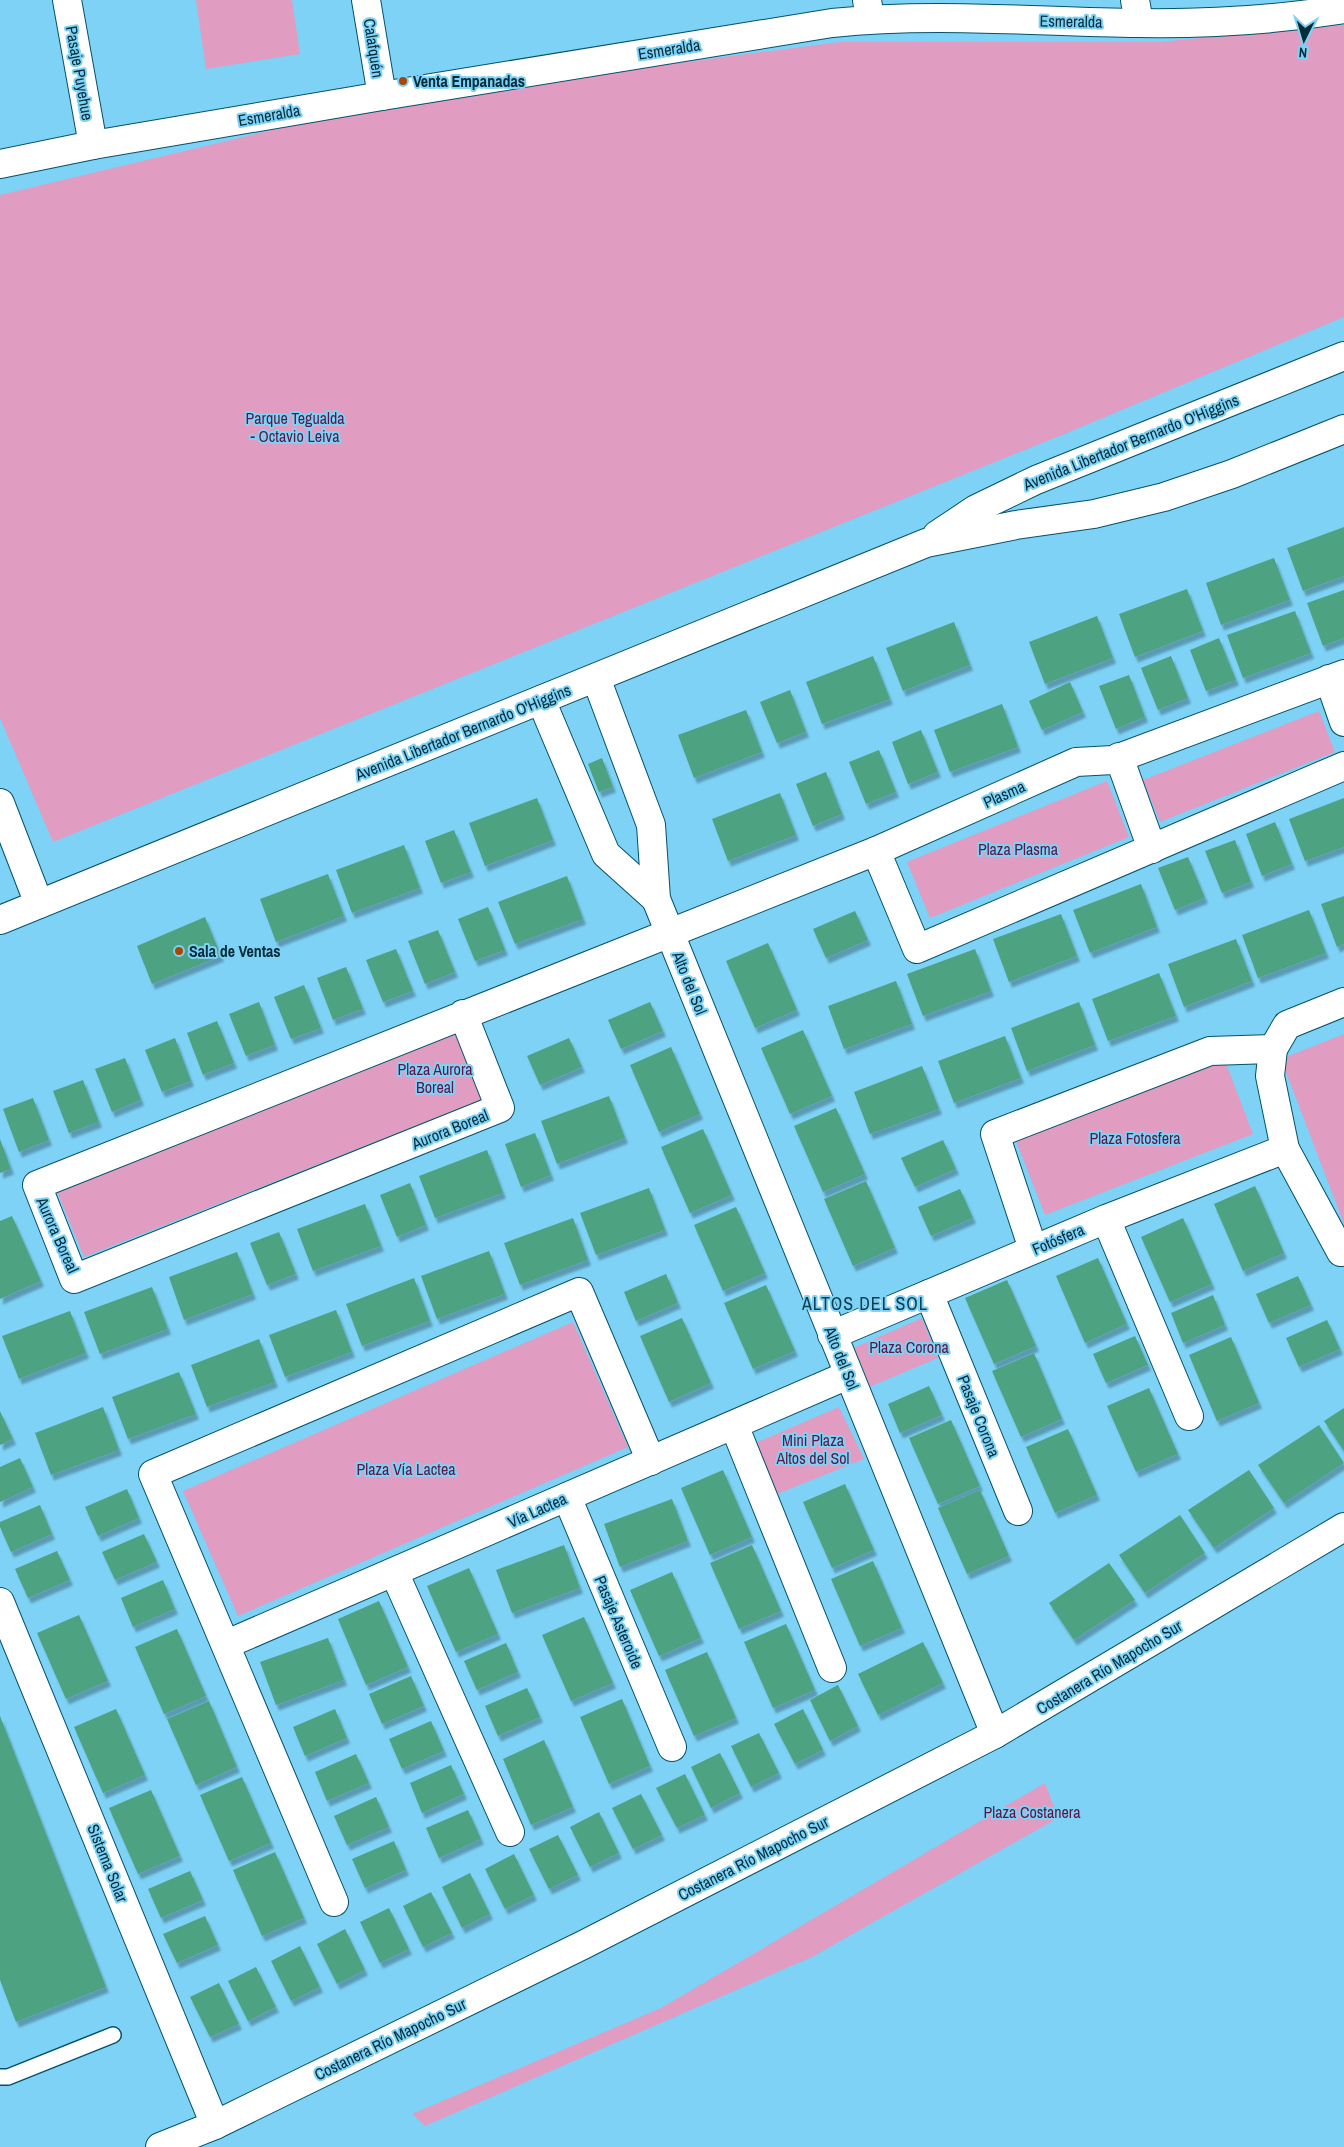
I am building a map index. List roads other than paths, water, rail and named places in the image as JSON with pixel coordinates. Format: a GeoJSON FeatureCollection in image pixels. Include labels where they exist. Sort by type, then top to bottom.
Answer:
{"type":"FeatureCollection","features":[{"type":"Feature","properties":{"kind":"street","name":"Pasaje Puyehue"},"geometry":{"type":"LineString","coordinates":[[68,0],[93,145]]}},
{"type":"Feature","properties":{"kind":"street","name":"Calafquén"},"geometry":{"type":"LineString","coordinates":[[366,0],[382,96]]}},
{"type":"Feature","properties":{"kind":"street","name":"Esmeralda"},"geometry":{"type":"LineString","coordinates":[[0,164],[93,145],[822,24],[868,9],[934,18],[1137,12],[1199,23],[1258,20],[1344,9]]}},
{"type":"Feature","properties":{"kind":"street","name":"Avenida Libertador Bernardo O'Higgins"},"geometry":{"type":"LineString","coordinates":[[926,543],[976,509],[1036,480],[1344,356]]}},
{"type":"Feature","properties":{"kind":"street","name":"Avenida Libertador Bernardo O'Higgins"},"geometry":{"type":"LineString","coordinates":[[0,920],[926,543],[1016,525],[1094,514],[1164,497],[1207,484],[1344,429]]}},
{"type":"Feature","properties":{"kind":"street"},"geometry":{"type":"LineString","coordinates":[[1336,676],[1344,722]]}},
{"type":"Feature","properties":{"kind":"street","name":"Plasma"},"geometry":{"type":"LineString","coordinates":[[670,932],[876,851],[1076,762],[1113,760],[1336,676]]}},
{"type":"Feature","properties":{"kind":"street","name":"Alto del Sol"},"geometry":{"type":"LineString","coordinates":[[596,678],[651,825],[656,898],[994,1734]]}},
{"type":"Feature","properties":{"kind":"street","name":"Alto del Sol"},"geometry":{"type":"LineString","coordinates":[[541,700],[606,854],[656,898]]}},
{"type":"Feature","properties":{"kind":"street"},"geometry":{"type":"LineString","coordinates":[[1119,757],[1152,849]]}},
{"type":"Feature","properties":{"kind":"street"},"geometry":{"type":"LineString","coordinates":[[876,851],[917,949],[1344,766]]}},
{"type":"Feature","properties":{"kind":"street"},"geometry":{"type":"LineString","coordinates":[[0,803],[38,904]]}},
{"type":"Feature","properties":{"kind":"street","name":"Aurora Boreal"},"geometry":{"type":"LineString","coordinates":[[463,1014],[500,1108],[74,1279],[37,1185],[463,1014],[670,932]]}},
{"type":"Feature","properties":{"kind":"street"},"geometry":{"type":"LineString","coordinates":[[1344,1002],[1287,1025],[1273,1049],[1270,1076],[1285,1149],[1341,1252],[1344,1250]]}},
{"type":"Feature","properties":{"kind":"street"},"geometry":{"type":"LineString","coordinates":[[1033,1250],[995,1134],[1210,1051],[1273,1049]]}},
{"type":"Feature","properties":{"kind":"street","name":"Fotósfera"},"geometry":{"type":"LineString","coordinates":[[832,1335],[1106,1218],[1285,1149]]}},
{"type":"Feature","properties":{"kind":"street"},"geometry":{"type":"LineString","coordinates":[[1106,1218],[1188,1416]]}},
{"type":"Feature","properties":{"kind":"street"},"geometry":{"type":"LineString","coordinates":[[334,1902],[153,1474],[579,1292],[652,1460]]}},
{"type":"Feature","properties":{"kind":"street","name":"Pasaje Corona"},"geometry":{"type":"LineString","coordinates":[[929,1294],[1018,1511]]}},
{"type":"Feature","properties":{"kind":"street","name":"Vía Lactea"},"geometry":{"type":"LineString","coordinates":[[226,1644],[848,1375]]}},
{"type":"Feature","properties":{"kind":"street"},"geometry":{"type":"LineString","coordinates":[[734,1425],[832,1668]]}},
{"type":"Feature","properties":{"kind":"street","name":"Pasaje Asteroide"},"geometry":{"type":"LineString","coordinates":[[567,1497],[672,1747]]}},
{"type":"Feature","properties":{"kind":"street","name":"Costanera Río Mapocho Sur"},"geometry":{"type":"LineString","coordinates":[[160,2147],[215,2124],[583,1945],[994,1734],[1336,1532]]}},
{"type":"Feature","properties":{"kind":"street"},"geometry":{"type":"LineString","coordinates":[[394,1572],[510,1832]]}},
{"type":"Feature","properties":{"kind":"street","name":"Sistema Solar"},"geometry":{"type":"LineString","coordinates":[[0,1602],[215,2124]]}},
{"type":"Feature","properties":{"kind":"lane"},"geometry":{"type":"LineString","coordinates":[[0,2077],[8,2077],[113,2035]]}},
{"type":"Feature","properties":{"kind":"place","name":"Venta Empanadas"},"geometry":{"type":"Point","coordinates":[403,81]}},
{"type":"Feature","properties":{"kind":"place","name":"Sala de Ventas"},"geometry":{"type":"Point","coordinates":[179,951]}},
{"type":"Feature","properties":{"kind":"district","name":"ALTOS DEL SOL"},"geometry":{"type":"Point","coordinates":[865,1304]}},
{"type":"Feature","properties":{"kind":"park label","name":"Parque Tegualda - Octavio Leiva"},"geometry":{"type":"Point","coordinates":[295,427]}},
{"type":"Feature","properties":{"kind":"park label","name":"Plaza Plasma"},"geometry":{"type":"Point","coordinates":[1018,849]}},
{"type":"Feature","properties":{"kind":"park label","name":"Plaza Aurora Boreal"},"geometry":{"type":"Point","coordinates":[435,1078]}},
{"type":"Feature","properties":{"kind":"park label","name":"Plaza Fotosfera"},"geometry":{"type":"Point","coordinates":[1135,1138]}},
{"type":"Feature","properties":{"kind":"park label","name":"Plaza Corona"},"geometry":{"type":"Point","coordinates":[909,1347]}},
{"type":"Feature","properties":{"kind":"park label","name":"Mini Plaza Altos del Sol"},"geometry":{"type":"Point","coordinates":[813,1449]}},
{"type":"Feature","properties":{"kind":"park label","name":"Plaza Vía Lactea"},"geometry":{"type":"Point","coordinates":[406,1469]}},
{"type":"Feature","properties":{"kind":"park label","name":"Plaza Costanera"},"geometry":{"type":"Point","coordinates":[1032,1812]}}]}
